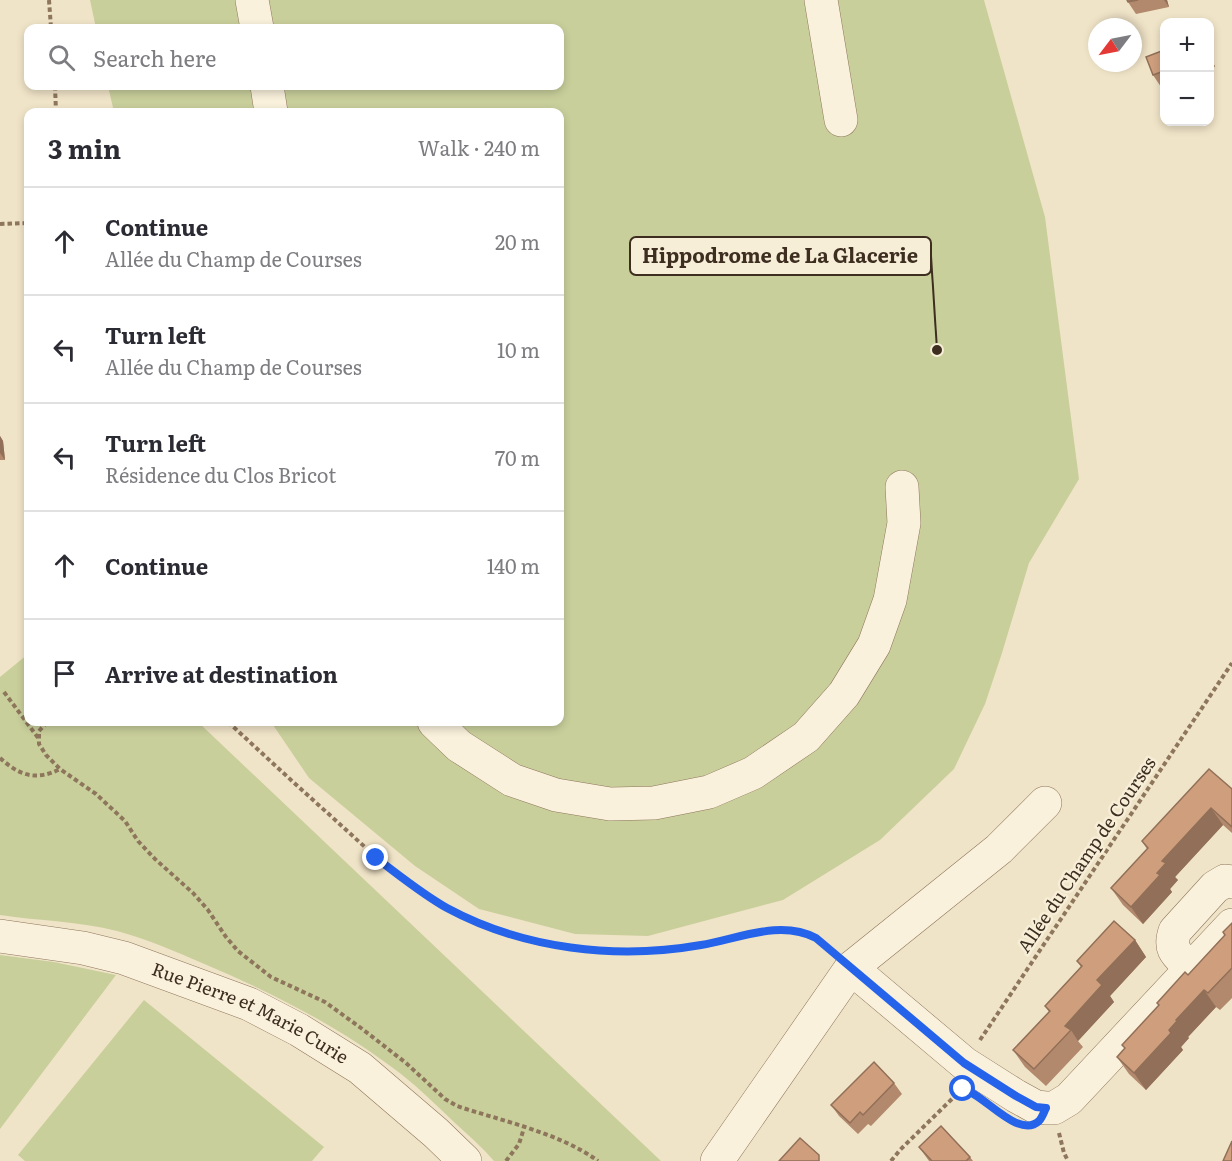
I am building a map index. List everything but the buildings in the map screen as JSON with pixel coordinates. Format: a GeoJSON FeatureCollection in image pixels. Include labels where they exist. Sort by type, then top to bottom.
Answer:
{"type":"FeatureCollection","features":[{"type":"Feature","properties":{"kind":"street"},"geometry":{"type":"LineString","coordinates":[[252,0],[256,24]]}},
{"type":"Feature","properties":{"kind":"street"},"geometry":{"type":"LineString","coordinates":[[821,0],[841,120]]}},
{"type":"Feature","properties":{"kind":"street"},"geometry":{"type":"LineString","coordinates":[[268,90],[270,108]]}},
{"type":"Feature","properties":{"kind":"street"},"geometry":{"type":"LineString","coordinates":[[438,726],[459,746],[512,780],[556,795],[610,804],[654,803],[709,792],[753,773],[806,736],[844,694],[874,645],[890,600],[904,523],[902,487]]}},
{"type":"Feature","properties":{"kind":"street"},"geometry":{"type":"LineString","coordinates":[[717,1161],[852,968],[999,849],[1045,803]]}},
{"type":"Feature","properties":{"kind":"street"},"geometry":{"type":"LineString","coordinates":[[1191,968],[1173,950],[1171,940],[1174,931],[1215,887],[1225,881],[1232,882]]}},
{"type":"Feature","properties":{"kind":"street"},"geometry":{"type":"LineString","coordinates":[[852,968],[966,1076],[1016,1096],[1036,1107],[1054,1108],[1070,1100],[1232,925]]}},
{"type":"Feature","properties":{"kind":"street","name":"Rue Pierre et Marie Curie"},"geometry":{"type":"LineString","coordinates":[[0,936],[83,948],[124,958],[249,1004],[299,1030],[360,1068],[465,1161]]}},
{"type":"Feature","properties":{"kind":"path"},"geometry":{"type":"LineString","coordinates":[[49,0],[51,24]]}},
{"type":"Feature","properties":{"kind":"path"},"geometry":{"type":"LineString","coordinates":[[55,90],[56,108]]}},
{"type":"Feature","properties":{"kind":"path"},"geometry":{"type":"LineString","coordinates":[[0,224],[24,223]]}},
{"type":"Feature","properties":{"kind":"path","name":"Allée du Champ de Courses"},"geometry":{"type":"LineString","coordinates":[[891,1161],[963,1089],[966,1076],[1232,663]]}},
{"type":"Feature","properties":{"kind":"path"},"geometry":{"type":"LineString","coordinates":[[4,692],[24,719]]}},
{"type":"Feature","properties":{"kind":"path"},"geometry":{"type":"LineString","coordinates":[[29,726],[39,739]]}},
{"type":"Feature","properties":{"kind":"path"},"geometry":{"type":"LineString","coordinates":[[44,726],[39,732],[39,744],[46,755],[60,769],[96,794],[125,821],[138,841],[208,910],[238,951],[271,976],[325,1002],[406,1064],[445,1099],[457,1106],[550,1136],[598,1161]]}},
{"type":"Feature","properties":{"kind":"path"},"geometry":{"type":"LineString","coordinates":[[232,726],[376,858],[440,903],[483,924],[552,944],[590,950],[626,952],[700,946],[773,930],[794,930],[805,932],[816,938],[852,968]]}},
{"type":"Feature","properties":{"kind":"path"},"geometry":{"type":"LineString","coordinates":[[0,758],[21,772],[34,775],[48,775],[60,769]]}},
{"type":"Feature","properties":{"kind":"path"},"geometry":{"type":"LineString","coordinates":[[506,1161],[519,1144],[524,1128]]}},
{"type":"Feature","properties":{"kind":"green space"},"geometry":{"type":"Polygon","coordinates":[[[90,0],[984,0],[1045,217],[1079,479],[1029,563],[985,704],[954,769],[880,840],[783,900],[648,936],[575,934],[479,909],[415,866],[309,778],[274,726],[564,726],[564,108],[113,108],[109,90],[564,90],[564,24],[95,24],[90,0]]]}},
{"type":"Feature","properties":{"kind":"green space"},"geometry":{"type":"Polygon","coordinates":[[[24,657],[24,726],[202,726],[661,1161],[494,1161],[401,1074],[330,1026],[280,999],[228,974],[128,934],[88,925],[0,915],[0,677],[24,657]]]}},
{"type":"Feature","properties":{"kind":"green space"},"geometry":{"type":"Polygon","coordinates":[[[0,955],[54,962],[116,975],[0,1129],[0,955]]]}},
{"type":"Feature","properties":{"kind":"green space"},"geometry":{"type":"Polygon","coordinates":[[[144,1000],[324,1147],[312,1161],[25,1161],[18,1155],[144,1000]]]}},
{"type":"Feature","properties":{"kind":"place","name":"Hippodrome de La Glacerie"},"geometry":{"type":"Point","coordinates":[937,350]}},
{"type":"Feature","properties":{"kind":"route"},"geometry":{"type":"LineString","coordinates":[[376,858],[416,888],[448,908],[504,932],[561,945],[590,950],[626,952],[700,946],[773,930],[805,932],[816,938],[964,1063],[1036,1107],[1046,1108],[1040,1120],[1031,1125],[1021,1125],[994,1109],[975,1093],[963,1089]]}}]}
